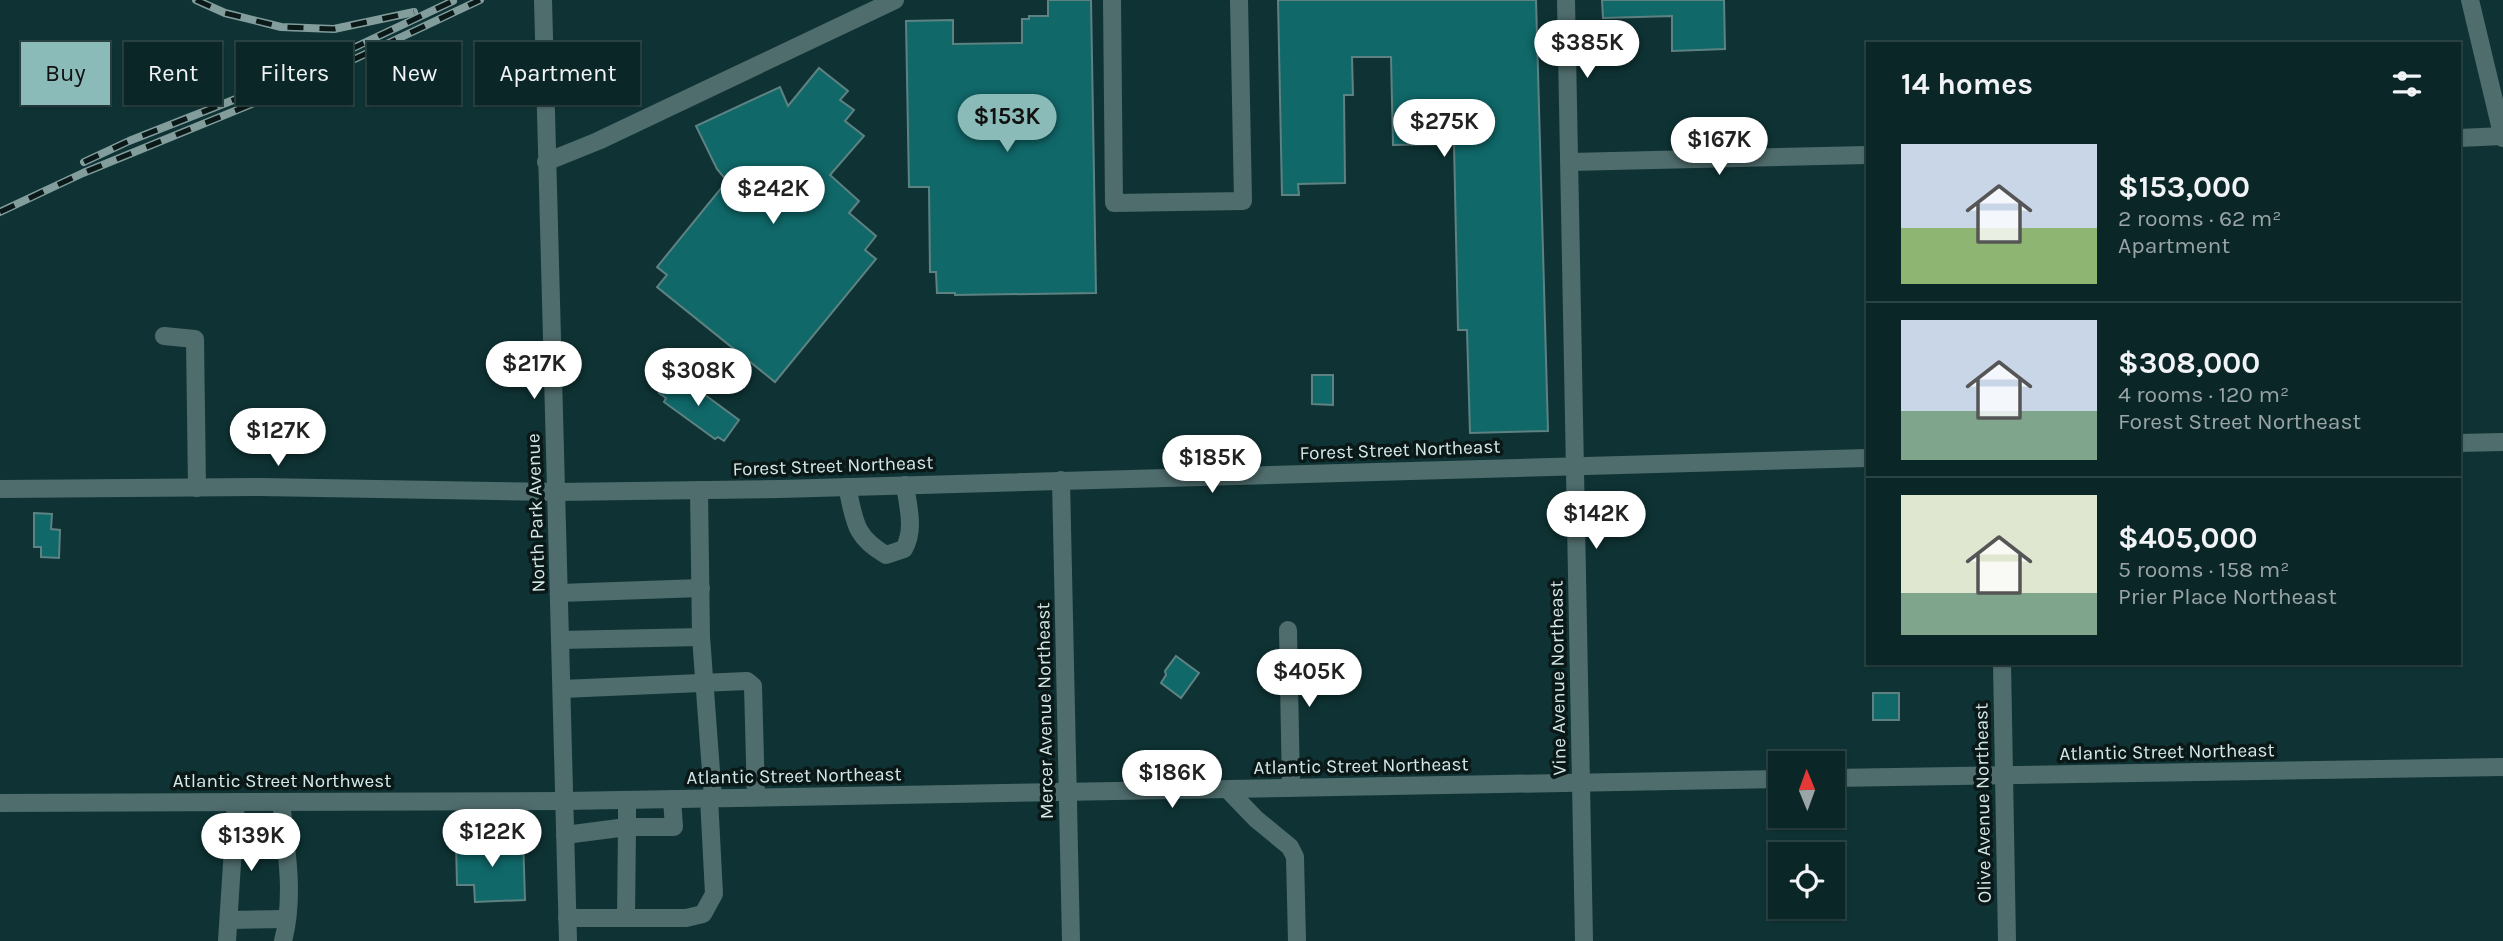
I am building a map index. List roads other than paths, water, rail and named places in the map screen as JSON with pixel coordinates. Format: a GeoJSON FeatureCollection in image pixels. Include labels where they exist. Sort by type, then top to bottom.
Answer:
{"type":"FeatureCollection","features":[{"type":"Feature","properties":{"kind":"street","name":"North Park Avenue"},"geometry":{"type":"LineString","coordinates":[[543,0],[568,941]]}},
{"type":"Feature","properties":{"kind":"street"},"geometry":{"type":"LineString","coordinates":[[546,162],[610,136],[895,0]]}},
{"type":"Feature","properties":{"kind":"street"},"geometry":{"type":"LineString","coordinates":[[1112,0],[1114,203],[1243,201],[1239,0]]}},
{"type":"Feature","properties":{"kind":"street","name":"Vine Avenue Northeast"},"geometry":{"type":"LineString","coordinates":[[1566,0],[1584,941]]}},
{"type":"Feature","properties":{"kind":"street"},"geometry":{"type":"LineString","coordinates":[[2461,138],[2503,137],[2470,0]]}},
{"type":"Feature","properties":{"kind":"street"},"geometry":{"type":"LineString","coordinates":[[1570,162],[1866,155]]}},
{"type":"Feature","properties":{"kind":"street"},"geometry":{"type":"LineString","coordinates":[[164,336],[195,339],[197,488]]}},
{"type":"Feature","properties":{"kind":"street"},"geometry":{"type":"LineString","coordinates":[[2461,443],[2503,442]]}},
{"type":"Feature","properties":{"kind":"street","name":"Forest Street Northeast"},"geometry":{"type":"LineString","coordinates":[[0,489],[556,492],[699,490],[1866,458]]}},
{"type":"Feature","properties":{"kind":"street","name":"Mercer Avenue Northeast"},"geometry":{"type":"LineString","coordinates":[[1061,480],[1071,941]]}},
{"type":"Feature","properties":{"kind":"street"},"geometry":{"type":"LineString","coordinates":[[847,487],[857,528],[869,545],[886,555],[904,550],[909,540],[905,485]]}},
{"type":"Feature","properties":{"kind":"street"},"geometry":{"type":"LineString","coordinates":[[567,918],[687,918],[703,914],[714,894],[706,684],[701,637],[699,490]]}},
{"type":"Feature","properties":{"kind":"street"},"geometry":{"type":"LineString","coordinates":[[559,593],[701,588]]}},
{"type":"Feature","properties":{"kind":"street"},"geometry":{"type":"LineString","coordinates":[[1288,630],[1291,788]]}},
{"type":"Feature","properties":{"kind":"street"},"geometry":{"type":"LineString","coordinates":[[560,640],[701,637]]}},
{"type":"Feature","properties":{"kind":"street","name":"Olive Avenue Northeast"},"geometry":{"type":"LineString","coordinates":[[2002,665],[2007,941]]}},
{"type":"Feature","properties":{"kind":"street"},"geometry":{"type":"LineString","coordinates":[[562,689],[747,681],[753,686],[756,797]]}},
{"type":"Feature","properties":{"kind":"street","name":"Atlantic Street Northeast"},"geometry":{"type":"LineString","coordinates":[[1845,778],[2503,767]]}},
{"type":"Feature","properties":{"kind":"street","name":"Atlantic Street Northeast"},"geometry":{"type":"LineString","coordinates":[[565,801],[1768,779]]}},
{"type":"Feature","properties":{"kind":"street"},"geometry":{"type":"LineString","coordinates":[[1228,790],[1290,848],[1295,857],[1297,941]]}},
{"type":"Feature","properties":{"kind":"street"},"geometry":{"type":"LineString","coordinates":[[565,835],[627,827],[674,827],[672,799]]}},
{"type":"Feature","properties":{"kind":"street"},"geometry":{"type":"LineString","coordinates":[[626,918],[627,800]]}},
{"type":"Feature","properties":{"kind":"street","name":"Atlantic Street Northwest"},"geometry":{"type":"LineString","coordinates":[[0,803],[565,801]]}},
{"type":"Feature","properties":{"kind":"street"},"geometry":{"type":"LineString","coordinates":[[227,941],[236,802]]}},
{"type":"Feature","properties":{"kind":"street"},"geometry":{"type":"LineString","coordinates":[[281,802],[288,865],[283,941]]}},
{"type":"Feature","properties":{"kind":"street"},"geometry":{"type":"LineString","coordinates":[[229,920],[286,919]]}},
{"type":"Feature","properties":{"kind":"railway"},"geometry":{"type":"LineString","coordinates":[[196,0],[225,13],[281,27],[334,29],[414,12]]}},
{"type":"Feature","properties":{"kind":"railway"},"geometry":{"type":"LineString","coordinates":[[0,212],[83,173],[308,81],[480,0]]}},
{"type":"Feature","properties":{"kind":"railway"},"geometry":{"type":"LineString","coordinates":[[84,162],[129,141],[292,77],[453,1]]}}]}
